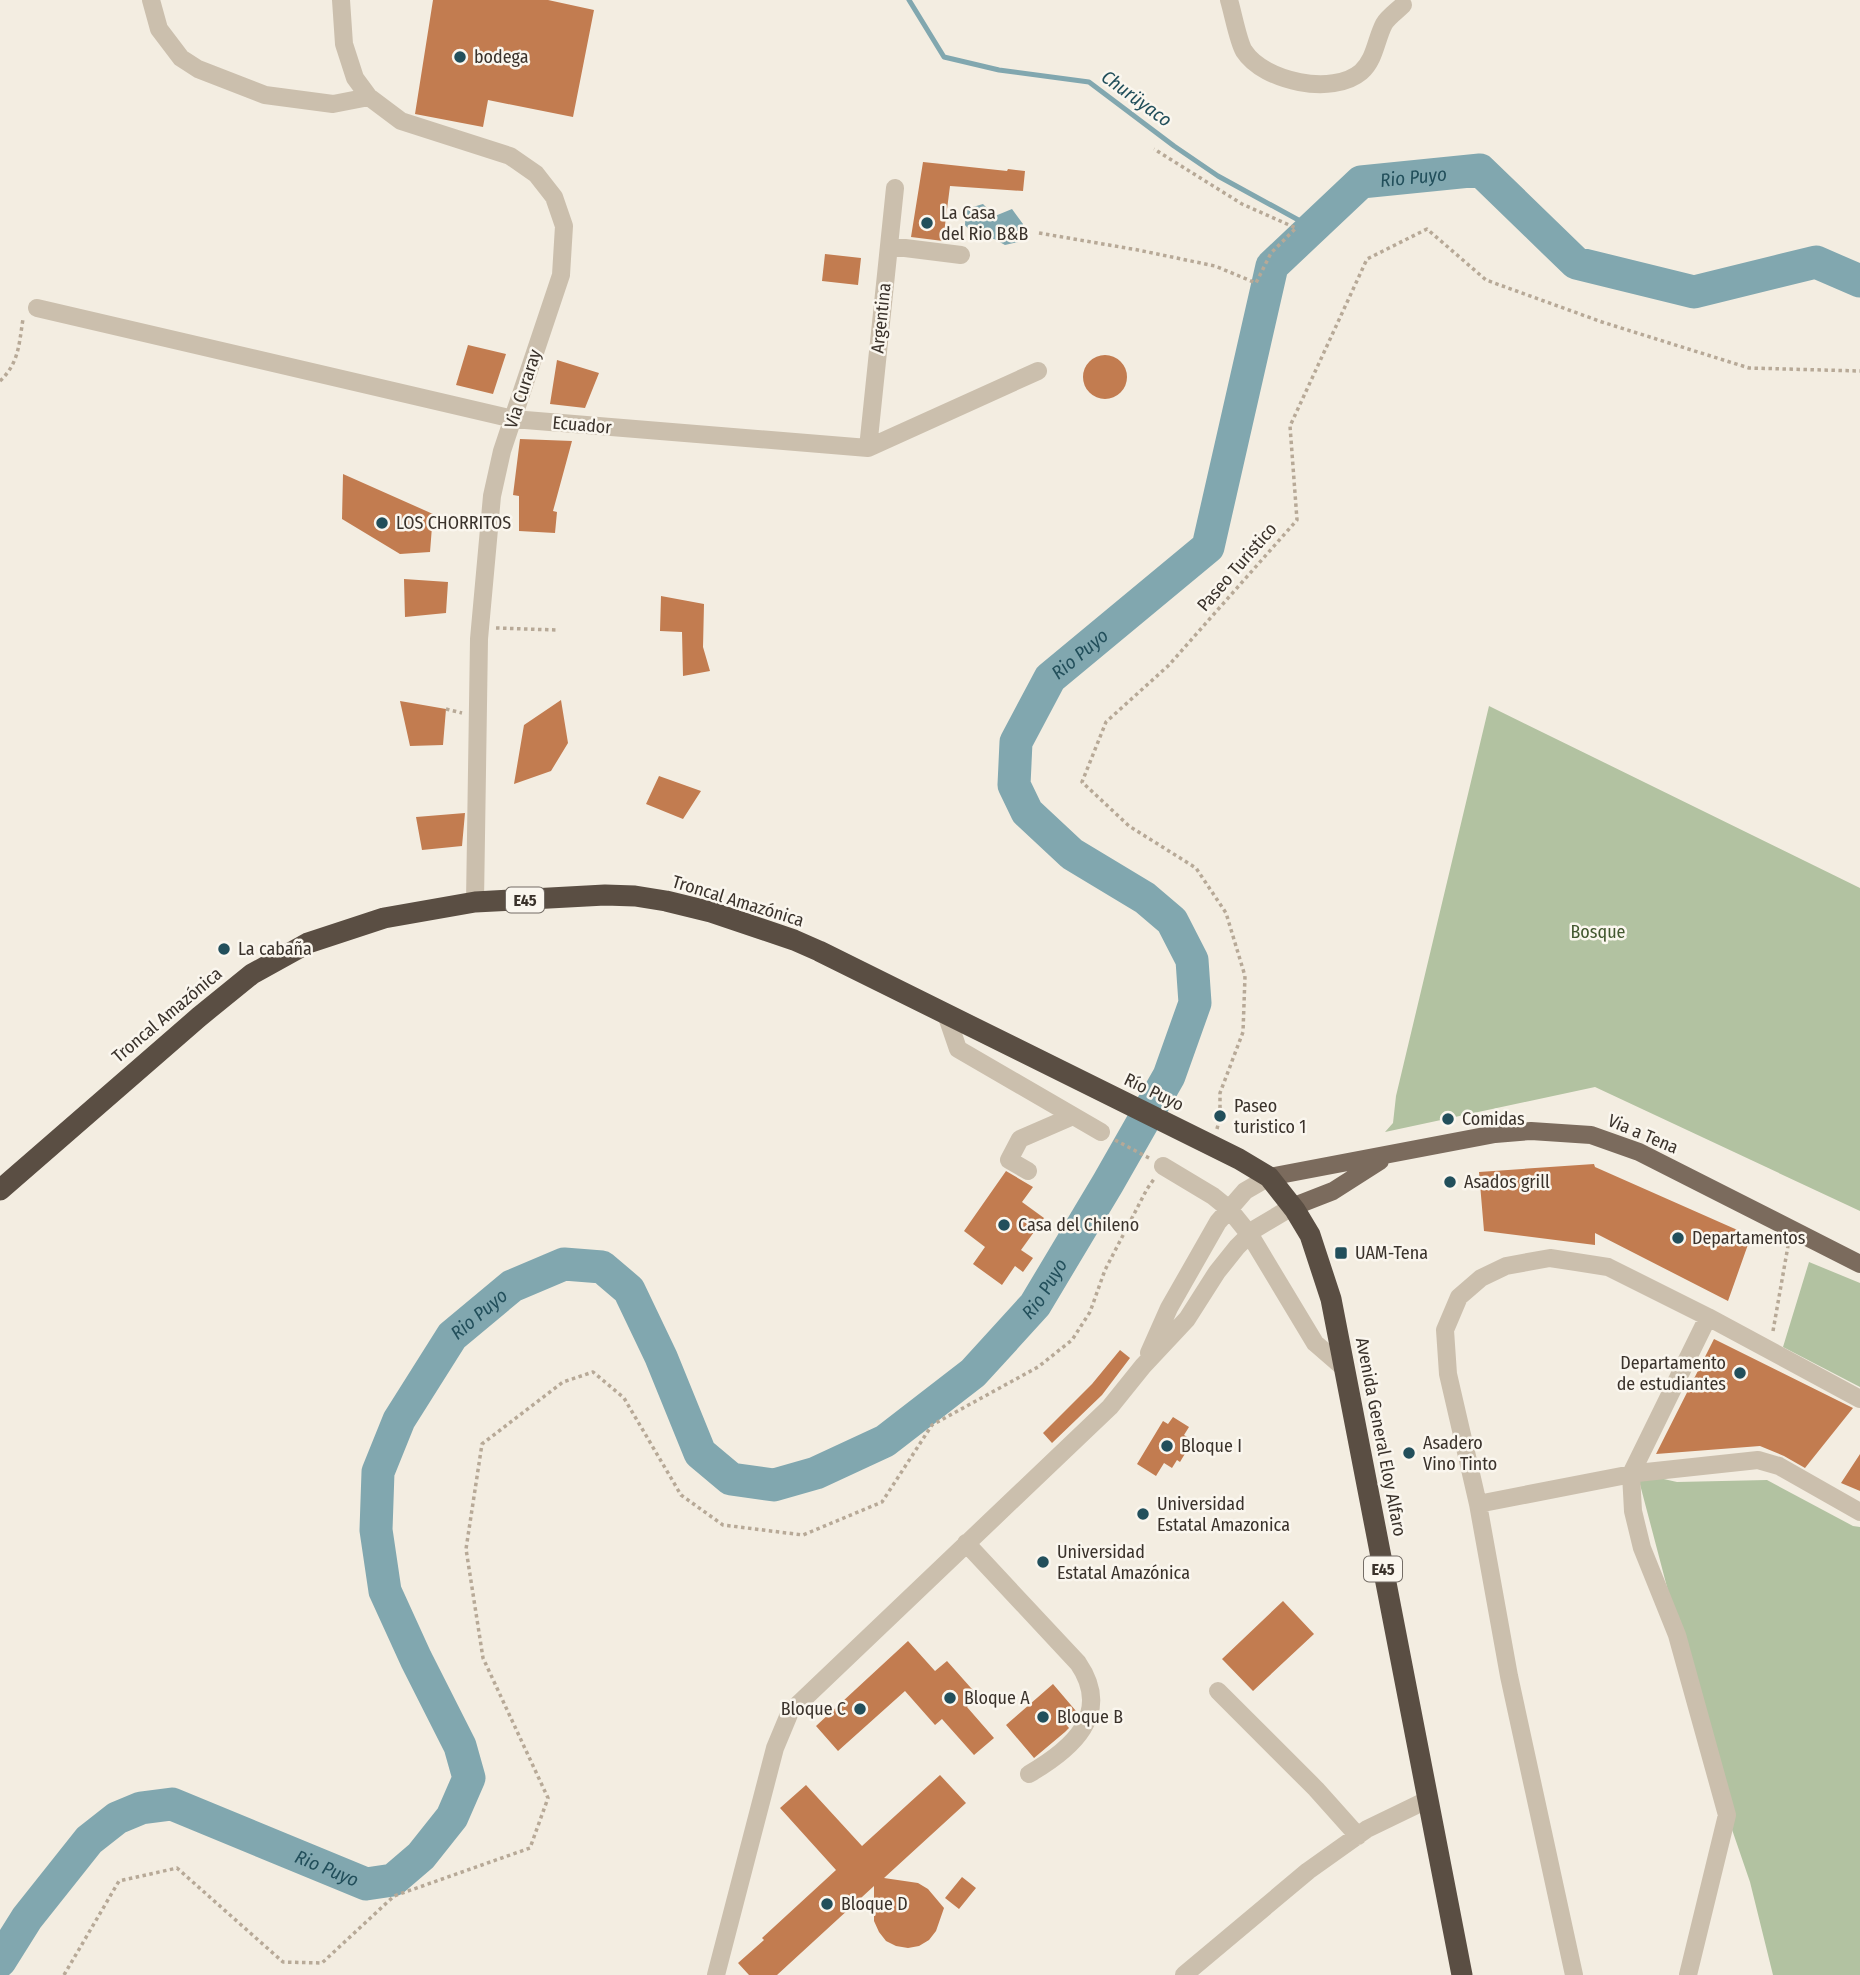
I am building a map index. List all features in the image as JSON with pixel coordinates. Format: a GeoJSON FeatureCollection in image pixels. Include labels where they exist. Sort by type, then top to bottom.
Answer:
{"type":"FeatureCollection","features":[{"type":"Feature","properties":{"kind":"highway","name":"Troncal Amazónica"},"geometry":{"type":"LineString","coordinates":[[4,1180],[252,974],[308,943],[384,918],[475,902],[605,895],[635,896],[710,912],[794,940],[1102,1092]]}},
{"type":"Feature","properties":{"kind":"highway","name":"Río Puyo"},"geometry":{"type":"LineString","coordinates":[[1102,1092],[1187,1134]]}},
{"type":"Feature","properties":{"kind":"highway","name":"Avenida General Eloy Alfaro"},"geometry":{"type":"LineString","coordinates":[[1187,1134],[1269,1177],[1310,1235],[1317,1255],[1333,1306],[1462,1975]]}},
{"type":"Feature","properties":{"kind":"main road","name":"Via a Tena"},"geometry":{"type":"LineString","coordinates":[[1269,1177],[1495,1134],[1531,1131],[1591,1135],[1639,1152],[1860,1264]]}},
{"type":"Feature","properties":{"kind":"main road","name":"Via a Tena"},"geometry":{"type":"LineString","coordinates":[[1292,1207],[1333,1191],[1389,1155]]}},
{"type":"Feature","properties":{"kind":"street"},"geometry":{"type":"LineString","coordinates":[[151,0],[159,29],[181,58],[198,69],[265,95],[333,104],[369,97]]}},
{"type":"Feature","properties":{"kind":"street","name":"Via Curaray"},"geometry":{"type":"LineString","coordinates":[[341,0],[344,44],[355,78],[369,97],[401,121],[510,156],[536,174],[554,197],[564,226],[561,275],[502,451],[492,496],[480,628],[475,902]]}},
{"type":"Feature","properties":{"kind":"street"},"geometry":{"type":"LineString","coordinates":[[1229,0],[1244,51],[1265,69],[1307,84],[1341,83],[1361,72],[1374,51],[1386,21],[1403,5]]}},
{"type":"Feature","properties":{"kind":"street","name":"Argentina"},"geometry":{"type":"LineString","coordinates":[[868,448],[895,188]]}},
{"type":"Feature","properties":{"kind":"street"},"geometry":{"type":"LineString","coordinates":[[889,246],[961,255]]}},
{"type":"Feature","properties":{"kind":"street","name":"Ecuador"},"geometry":{"type":"LineString","coordinates":[[37,308],[513,419],[868,448],[1038,371]]}},
{"type":"Feature","properties":{"kind":"street"},"geometry":{"type":"LineString","coordinates":[[946,1014],[958,1049],[1101,1132]]}},
{"type":"Feature","properties":{"kind":"street"},"geometry":{"type":"LineString","coordinates":[[1028,1171],[1009,1160],[1020,1139],[1073,1116]]}},
{"type":"Feature","properties":{"kind":"street"},"geometry":{"type":"LineString","coordinates":[[1163,1166],[1213,1195],[1229,1209],[1250,1234],[1315,1343],[1345,1369]]}},
{"type":"Feature","properties":{"kind":"street"},"geometry":{"type":"LineString","coordinates":[[1143,1366],[1169,1308],[1218,1222],[1245,1191],[1269,1177]]}},
{"type":"Feature","properties":{"kind":"street"},"geometry":{"type":"LineString","coordinates":[[716,1975],[775,1748],[790,1712],[1110,1407],[1143,1366],[1187,1319],[1217,1272],[1237,1247],[1255,1229],[1292,1207]]}},
{"type":"Feature","properties":{"kind":"street"},"geometry":{"type":"LineString","coordinates":[[1574,1975],[1509,1676],[1478,1504],[1448,1374],[1445,1330],[1459,1297],[1481,1278],[1506,1266],[1550,1258],[1608,1267],[1708,1317],[1860,1399]]}},
{"type":"Feature","properties":{"kind":"street"},"geometry":{"type":"LineString","coordinates":[[1688,1975],[1727,1815],[1677,1635],[1642,1548],[1633,1511],[1631,1474],[1708,1317]]}},
{"type":"Feature","properties":{"kind":"street"},"geometry":{"type":"LineString","coordinates":[[1478,1504],[1631,1474],[1758,1460],[1779,1466],[1860,1512]]}},
{"type":"Feature","properties":{"kind":"street"},"geometry":{"type":"LineString","coordinates":[[966,1543],[1078,1663],[1090,1690],[1091,1712],[1077,1738],[1060,1754],[1028,1774]]}},
{"type":"Feature","properties":{"kind":"street"},"geometry":{"type":"LineString","coordinates":[[1218,1691],[1316,1789],[1358,1836]]}},
{"type":"Feature","properties":{"kind":"street"},"geometry":{"type":"LineString","coordinates":[[1184,1975],[1308,1871],[1367,1829],[1427,1800]]}},
{"type":"Feature","properties":{"kind":"path"},"geometry":{"type":"LineString","coordinates":[[1039,233],[1215,266],[1256,283],[1271,253],[1296,228],[1241,204],[1153,149]]}},
{"type":"Feature","properties":{"kind":"path","name":"Paseo Turistico"},"geometry":{"type":"LineString","coordinates":[[1220,1116],[1220,1093],[1243,1032],[1245,976],[1226,913],[1196,868],[1129,827],[1082,782],[1106,722],[1169,665],[1297,520],[1290,426],[1367,258],[1427,229],[1486,280],[1602,322],[1749,368],[1860,371]]}},
{"type":"Feature","properties":{"kind":"path"},"geometry":{"type":"LineString","coordinates":[[0,381],[9,372],[16,358],[23,317],[29,309],[37,308]]}},
{"type":"Feature","properties":{"kind":"path"},"geometry":{"type":"LineString","coordinates":[[480,628],[557,630]]}},
{"type":"Feature","properties":{"kind":"path"},"geometry":{"type":"LineString","coordinates":[[64,1975],[119,1881],[177,1868],[283,1962],[322,1963],[394,1896],[530,1848],[548,1798],[483,1658],[466,1549],[482,1444],[563,1382],[593,1372],[624,1398],[681,1495],[723,1525],[803,1535],[882,1502],[932,1425],[1038,1367],[1072,1340],[1090,1312],[1105,1269],[1147,1189],[1163,1166],[1101,1132]]}},
{"type":"Feature","properties":{"kind":"path"},"geometry":{"type":"LineString","coordinates":[[1769,1350],[1791,1229]]}},
{"type":"Feature","properties":{"kind":"green space","name":"Bosque"},"geometry":{"type":"Polygon","coordinates":[[[1489,706],[1860,888],[1860,1211],[1595,1087],[1385,1132],[1393,1123],[1396,1096],[1489,706]]]}},
{"type":"Feature","properties":{"kind":"green space"},"geometry":{"type":"Polygon","coordinates":[[[1809,1262],[1860,1283],[1860,1387],[1783,1347],[1809,1262]]]}},
{"type":"Feature","properties":{"kind":"green space"},"geometry":{"type":"Polygon","coordinates":[[[1637,1473],[1677,1482],[1767,1480],[1853,1526],[1860,1527],[1860,1975],[1773,1975],[1750,1882],[1727,1815],[1637,1473]]]}},
{"type":"Feature","properties":{"kind":"water"},"geometry":{"type":"Polygon","coordinates":[[[983,204],[995,216],[1012,209],[1023,224],[1022,241],[1005,245],[994,239],[976,238],[965,225],[966,209],[983,204]]]}},
{"type":"Feature","properties":{"kind":"building"},"geometry":{"type":"Polygon","coordinates":[[[433,0],[548,0],[594,10],[573,117],[488,100],[483,127],[415,114],[433,0]]]}},
{"type":"Feature","properties":{"kind":"building"},"geometry":{"type":"Polygon","coordinates":[[[923,162],[1025,171],[1023,191],[950,186],[943,241],[911,237],[923,162]]]}},
{"type":"Feature","properties":{"kind":"building"},"geometry":{"type":"Polygon","coordinates":[[[825,254],[861,258],[858,285],[822,281],[825,254]]]}},
{"type":"Feature","properties":{"kind":"building"},"geometry":{"type":"Polygon","coordinates":[[[468,345],[506,354],[493,394],[456,385],[468,345]]]}},
{"type":"Feature","properties":{"kind":"building"},"geometry":{"type":"Polygon","coordinates":[[[1105,355],[1121,361],[1127,377],[1121,393],[1105,399],[1089,393],[1083,377],[1089,361],[1105,355]]]}},
{"type":"Feature","properties":{"kind":"building"},"geometry":{"type":"Polygon","coordinates":[[[557,360],[599,373],[585,408],[550,404],[557,360]]]}},
{"type":"Feature","properties":{"kind":"building"},"geometry":{"type":"Polygon","coordinates":[[[520,439],[572,441],[553,511],[557,512],[555,533],[519,531],[519,496],[513,495],[520,439]]]}},
{"type":"Feature","properties":{"kind":"building"},"geometry":{"type":"Polygon","coordinates":[[[343,474],[433,514],[430,552],[400,554],[342,519],[343,474]]]}},
{"type":"Feature","properties":{"kind":"building"},"geometry":{"type":"Polygon","coordinates":[[[404,579],[448,582],[446,613],[405,617],[404,579]]]}},
{"type":"Feature","properties":{"kind":"building"},"geometry":{"type":"Polygon","coordinates":[[[661,596],[704,604],[703,647],[710,671],[683,676],[682,632],[660,631],[661,596]]]}},
{"type":"Feature","properties":{"kind":"building"},"geometry":{"type":"Polygon","coordinates":[[[561,700],[568,743],[551,771],[514,784],[524,725],[561,700]]]}},
{"type":"Feature","properties":{"kind":"building"},"geometry":{"type":"Polygon","coordinates":[[[400,701],[446,709],[443,745],[410,746],[400,701]]]}},
{"type":"Feature","properties":{"kind":"building"},"geometry":{"type":"Polygon","coordinates":[[[659,776],[701,791],[683,819],[646,804],[659,776]]]}},
{"type":"Feature","properties":{"kind":"building"},"geometry":{"type":"Polygon","coordinates":[[[465,813],[462,846],[422,850],[416,817],[465,813]]]}},
{"type":"Feature","properties":{"kind":"building"},"geometry":{"type":"Polygon","coordinates":[[[1594,1164],[1595,1167],[1751,1236],[1728,1301],[1595,1233],[1595,1245],[1484,1231],[1479,1172],[1594,1164]]]}},
{"type":"Feature","properties":{"kind":"building","name":"Casa del Chileno"},"geometry":{"type":"Polygon","coordinates":[[[1006,1171],[1033,1187],[1022,1202],[1044,1218],[1021,1250],[1033,1258],[1023,1272],[1015,1266],[1002,1285],[973,1264],[985,1247],[964,1231],[1006,1171]]]}},
{"type":"Feature","properties":{"kind":"building","name":"Departamento de estudiantes"},"geometry":{"type":"Polygon","coordinates":[[[1714,1339],[1853,1408],[1805,1468],[1760,1446],[1656,1454],[1714,1339]]]}},
{"type":"Feature","properties":{"kind":"building"},"geometry":{"type":"Polygon","coordinates":[[[1120,1350],[1130,1358],[1102,1395],[1052,1443],[1043,1433],[1092,1384],[1120,1350]]]}},
{"type":"Feature","properties":{"kind":"building","name":"Bloque I"},"geometry":{"type":"Polygon","coordinates":[[[1173,1417],[1189,1427],[1184,1435],[1190,1439],[1186,1445],[1189,1447],[1180,1462],[1177,1460],[1172,1468],[1164,1463],[1156,1476],[1137,1464],[1163,1421],[1168,1424],[1173,1417]]]}},
{"type":"Feature","properties":{"kind":"building"},"geometry":{"type":"Polygon","coordinates":[[[1860,1454],[1860,1491],[1841,1483],[1860,1454]]]}},
{"type":"Feature","properties":{"kind":"building"},"geometry":{"type":"Polygon","coordinates":[[[1283,1601],[1314,1634],[1253,1691],[1222,1659],[1283,1601]]]}},
{"type":"Feature","properties":{"kind":"building"},"geometry":{"type":"Polygon","coordinates":[[[908,1641],[935,1671],[947,1661],[979,1697],[967,1707],[994,1738],[974,1755],[942,1719],[935,1725],[905,1691],[838,1751],[816,1726],[908,1641]]]}},
{"type":"Feature","properties":{"kind":"building","name":"Bloque B"},"geometry":{"type":"Polygon","coordinates":[[[1053,1684],[1076,1711],[1064,1722],[1069,1728],[1034,1758],[1006,1725],[1053,1684]]]}},
{"type":"Feature","properties":{"kind":"building","name":"Bloque D"},"geometry":{"type":"Polygon","coordinates":[[[940,1775],[966,1803],[884,1878],[918,1883],[928,1889],[944,1908],[936,1931],[929,1940],[908,1948],[886,1941],[874,1921],[874,1886],[777,1975],[749,1975],[738,1963],[836,1870],[780,1808],[806,1785],[862,1846],[940,1775]]]}},
{"type":"Feature","properties":{"kind":"building"},"geometry":{"type":"Polygon","coordinates":[[[962,1877],[976,1888],[959,1909],[945,1898],[962,1877]]]}},
{"type":"Feature","properties":{"kind":"waterway","name":"Churüyaco"},"geometry":{"type":"LineString","coordinates":[[909,0],[944,57],[999,70],[1089,82],[1218,176],[1313,228]]}},
{"type":"Feature","properties":{"kind":"waterway","name":"Rio Puyo"},"geometry":{"type":"LineString","coordinates":[[0,1961],[27,1918],[89,1840],[117,1818],[141,1808],[172,1804],[366,1884],[393,1880],[421,1856],[452,1817],[469,1778],[460,1746],[385,1591],[376,1530],[378,1472],[399,1420],[452,1336],[512,1286],[564,1264],[602,1267],[629,1290],[661,1357],[700,1453],[731,1479],[774,1485],[816,1473],[885,1441],[973,1373],[1035,1305],[1169,1076],[1195,1003],[1192,960],[1172,921],[1145,898],[1072,854],[1027,812],[1014,785],[1016,742],[1050,678],[1208,547],[1272,266],[1361,182],[1480,170],[1576,263],[1694,292],[1816,262],[1860,281]]}},
{"type":"Feature","properties":{"kind":"place","name":"bodega"},"geometry":{"type":"Point","coordinates":[460,57]}},
{"type":"Feature","properties":{"kind":"place","name":"La Casa del Rio B&B"},"geometry":{"type":"Point","coordinates":[927,223]}},
{"type":"Feature","properties":{"kind":"place","name":"LOS CHORRITOS"},"geometry":{"type":"Point","coordinates":[382,523]}},
{"type":"Feature","properties":{"kind":"place","name":"La cabaña"},"geometry":{"type":"Point","coordinates":[224,949]}},
{"type":"Feature","properties":{"kind":"place","name":"Paseo turistico 1"},"geometry":{"type":"Point","coordinates":[1220,1116]}},
{"type":"Feature","properties":{"kind":"place","name":"Comidas"},"geometry":{"type":"Point","coordinates":[1448,1119]}},
{"type":"Feature","properties":{"kind":"place","name":"Asados grill"},"geometry":{"type":"Point","coordinates":[1450,1182]}},
{"type":"Feature","properties":{"kind":"place","name":"Casa del Chileno"},"geometry":{"type":"Point","coordinates":[1004,1225]}},
{"type":"Feature","properties":{"kind":"place","name":"Departamentos"},"geometry":{"type":"Point","coordinates":[1678,1238]}},
{"type":"Feature","properties":{"kind":"place","name":"UAM-Tena"},"geometry":{"type":"Point","coordinates":[1341,1253]}},
{"type":"Feature","properties":{"kind":"place","name":"Departamento de estudiantes"},"geometry":{"type":"Point","coordinates":[1740,1373]}},
{"type":"Feature","properties":{"kind":"place","name":"Bloque I"},"geometry":{"type":"Point","coordinates":[1167,1446]}},
{"type":"Feature","properties":{"kind":"place","name":"Asadero Vino Tinto"},"geometry":{"type":"Point","coordinates":[1409,1453]}},
{"type":"Feature","properties":{"kind":"place","name":"Universidad Estatal Amazonica"},"geometry":{"type":"Point","coordinates":[1143,1514]}},
{"type":"Feature","properties":{"kind":"place","name":"Universidad Estatal Amazónica"},"geometry":{"type":"Point","coordinates":[1043,1562]}},
{"type":"Feature","properties":{"kind":"place","name":"Bloque A"},"geometry":{"type":"Point","coordinates":[950,1698]}},
{"type":"Feature","properties":{"kind":"place","name":"Bloque C"},"geometry":{"type":"Point","coordinates":[860,1709]}},
{"type":"Feature","properties":{"kind":"place","name":"Bloque B"},"geometry":{"type":"Point","coordinates":[1043,1717]}},
{"type":"Feature","properties":{"kind":"place","name":"Bloque D"},"geometry":{"type":"Point","coordinates":[827,1904]}}]}
